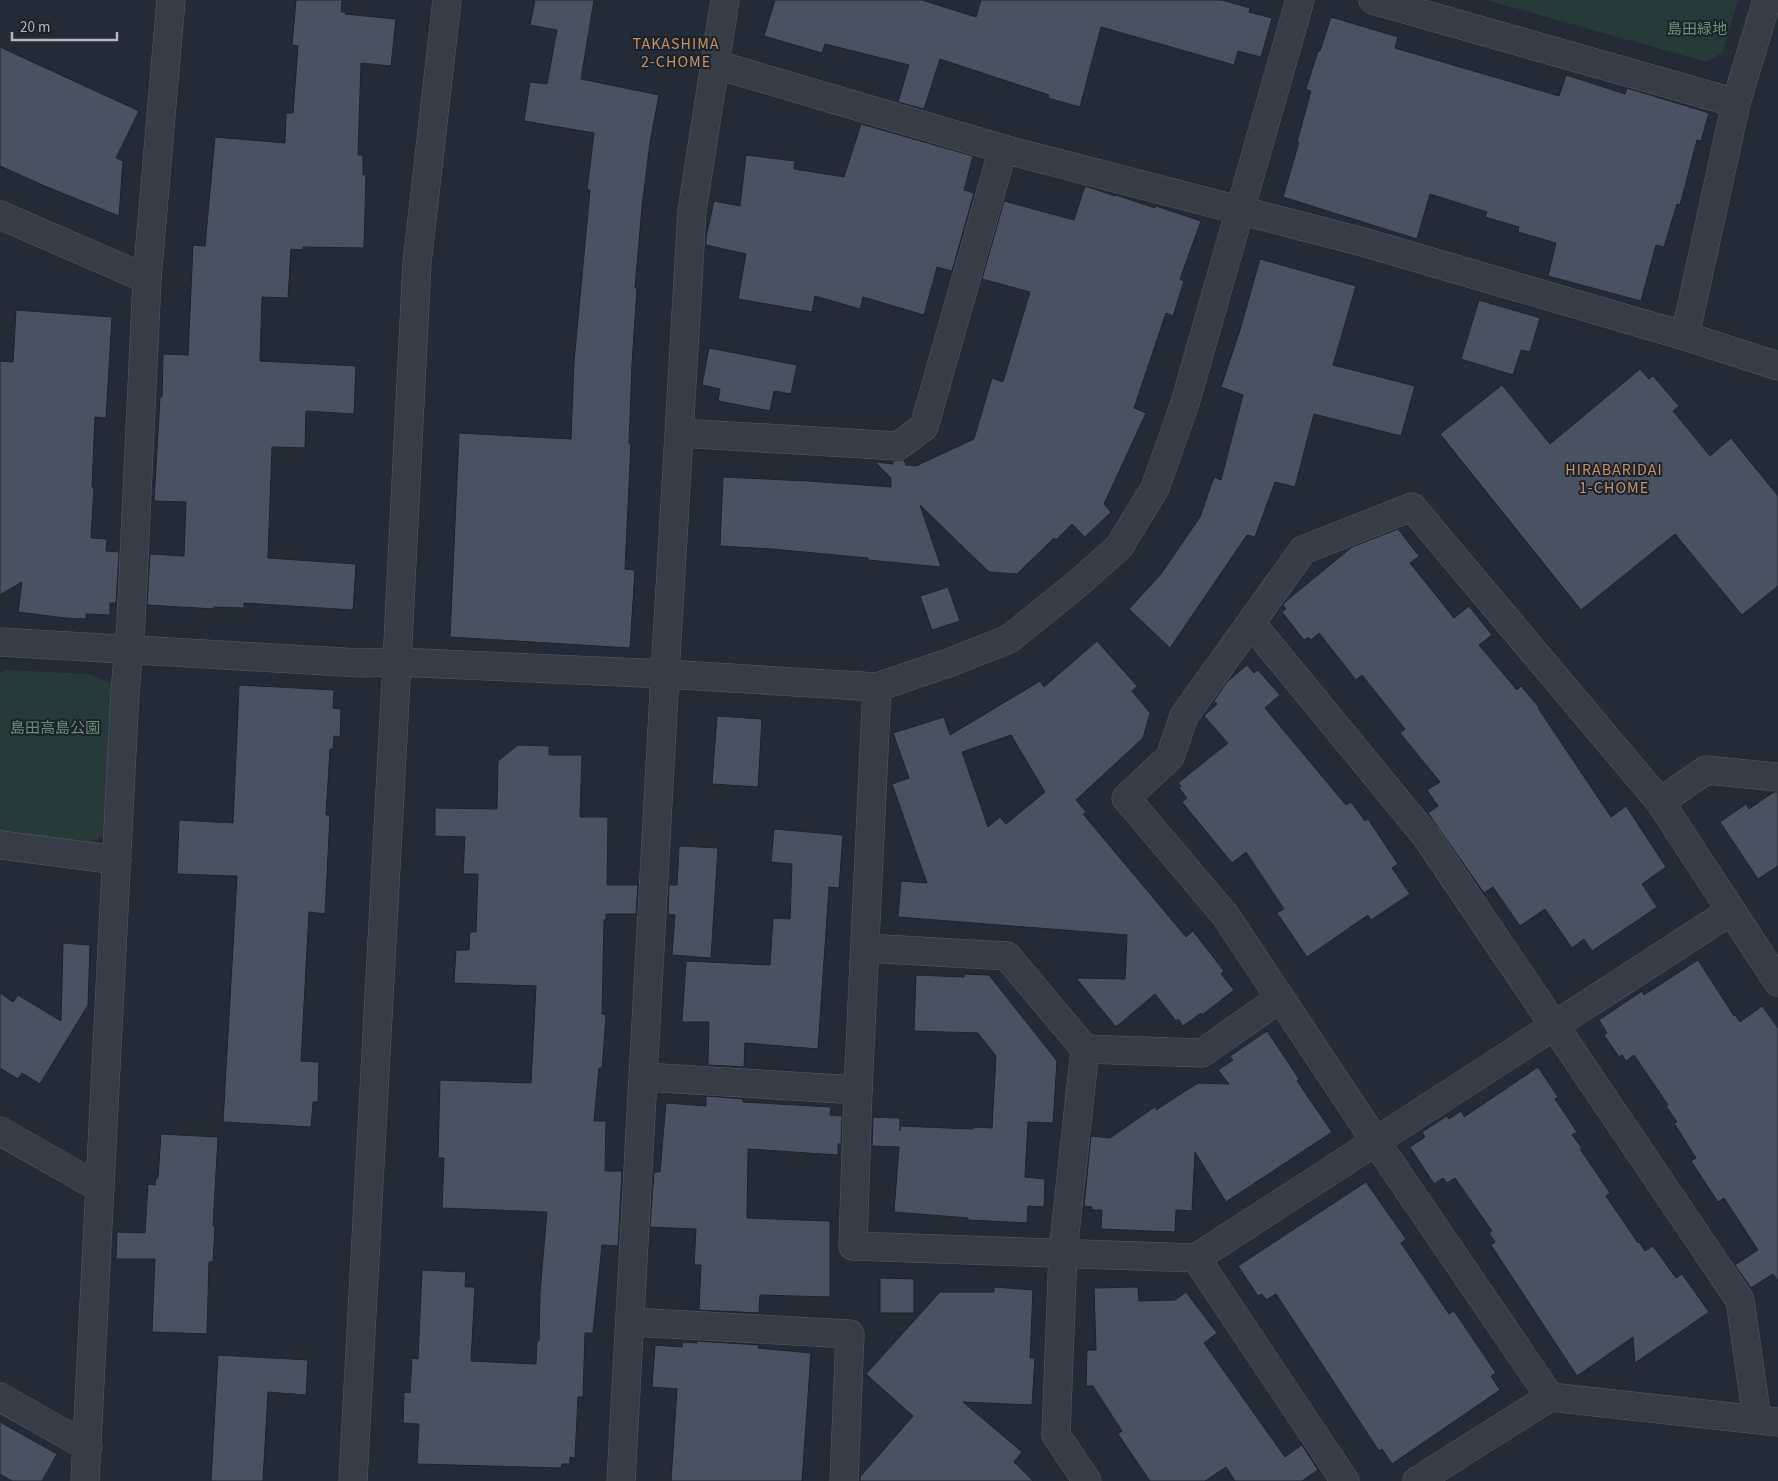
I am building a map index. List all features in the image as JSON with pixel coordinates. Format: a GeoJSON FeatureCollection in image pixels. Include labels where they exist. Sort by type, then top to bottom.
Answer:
{"type":"FeatureCollection","features":[{"type":"Feature","properties":{"kind":"street"},"geometry":{"type":"LineString","coordinates":[[85,1481],[147,279],[171,0]]}},
{"type":"Feature","properties":{"kind":"street"},"geometry":{"type":"LineString","coordinates":[[353,1481],[398,662],[417,264],[447,0]]}},
{"type":"Feature","properties":{"kind":"street"},"geometry":{"type":"LineString","coordinates":[[621,1481],[692,211],[725,0]]}},
{"type":"Feature","properties":{"kind":"street"},"geometry":{"type":"LineString","coordinates":[[0,642],[360,663],[398,662],[665,674],[877,687],[951,662],[1009,638],[1075,586],[1119,546],[1156,488],[1186,402],[1300,0]]}},
{"type":"Feature","properties":{"kind":"street"},"geometry":{"type":"LineString","coordinates":[[1372,0],[1736,103]]}},
{"type":"Feature","properties":{"kind":"street"},"geometry":{"type":"LineString","coordinates":[[1685,336],[1736,103],[1768,0]]}},
{"type":"Feature","properties":{"kind":"street"},"geometry":{"type":"LineString","coordinates":[[714,64],[1003,149],[1363,242],[1685,336],[1778,366]]}},
{"type":"Feature","properties":{"kind":"street"},"geometry":{"type":"LineString","coordinates":[[680,434],[898,446],[924,426],[1003,149]]}},
{"type":"Feature","properties":{"kind":"street"},"geometry":{"type":"LineString","coordinates":[[0,216],[147,279]]}},
{"type":"Feature","properties":{"kind":"street"},"geometry":{"type":"LineString","coordinates":[[1550,1397],[1376,1142],[1225,915],[1126,798],[1170,757],[1184,716],[1303,550],[1412,507],[1660,802],[1778,982]]}},
{"type":"Feature","properties":{"kind":"street"},"geometry":{"type":"LineString","coordinates":[[1251,623],[1426,836],[1740,1300],[1768,1420],[1550,1397],[1416,1481]]}},
{"type":"Feature","properties":{"kind":"street"},"geometry":{"type":"LineString","coordinates":[[877,687],[858,1090],[853,1246],[1196,1258],[1731,910]]}},
{"type":"Feature","properties":{"kind":"street"},"geometry":{"type":"LineString","coordinates":[[1660,802],[1706,770],[1778,777]]}},
{"type":"Feature","properties":{"kind":"street"},"geometry":{"type":"LineString","coordinates":[[0,845],[118,860]]}},
{"type":"Feature","properties":{"kind":"street"},"geometry":{"type":"LineString","coordinates":[[865,948],[1007,956],[1085,1049],[1063,1252],[1056,1435],[1087,1481]]}},
{"type":"Feature","properties":{"kind":"street"},"geometry":{"type":"LineString","coordinates":[[1085,1049],[1202,1053],[1280,998]]}},
{"type":"Feature","properties":{"kind":"street"},"geometry":{"type":"LineString","coordinates":[[644,1077],[858,1090]]}},
{"type":"Feature","properties":{"kind":"street"},"geometry":{"type":"LineString","coordinates":[[0,1131],[100,1188]]}},
{"type":"Feature","properties":{"kind":"street"},"geometry":{"type":"LineString","coordinates":[[1196,1258],[1345,1481]]}},
{"type":"Feature","properties":{"kind":"street"},"geometry":{"type":"LineString","coordinates":[[631,1322],[850,1334],[844,1481]]}},
{"type":"Feature","properties":{"kind":"street"},"geometry":{"type":"LineString","coordinates":[[0,1397],[88,1447]]}},
{"type":"Feature","properties":{"kind":"green space","name":"島田緑地"},"geometry":{"type":"Polygon","coordinates":[[[1486,0],[1738,0],[1723,52],[1707,62],[1486,0]]]}},
{"type":"Feature","properties":{"kind":"green space","name":"島田高島公園"},"geometry":{"type":"Polygon","coordinates":[[[8,670],[89,674],[111,683],[107,834],[85,845],[0,832],[0,673],[8,670]]]}},
{"type":"Feature","properties":{"kind":"building"},"geometry":{"type":"Polygon","coordinates":[[[296,0],[342,0],[341,12],[346,12],[345,14],[396,19],[391,66],[361,63],[358,155],[363,155],[363,175],[366,175],[364,248],[303,247],[302,250],[291,249],[288,298],[262,297],[260,361],[356,366],[354,414],[306,411],[305,448],[272,447],[268,558],[356,564],[353,610],[244,603],[244,608],[214,607],[214,609],[147,605],[150,554],[184,556],[186,502],[154,501],[160,397],[162,397],[163,354],[188,355],[193,245],[205,246],[215,137],[285,143],[286,113],[293,113],[298,46],[292,45],[296,0]]]}},
{"type":"Feature","properties":{"kind":"building"},"geometry":{"type":"Polygon","coordinates":[[[535,0],[594,0],[581,79],[659,95],[650,142],[635,288],[637,288],[632,364],[629,444],[631,444],[625,569],[635,570],[630,648],[450,637],[459,433],[571,439],[574,362],[590,190],[587,190],[594,133],[524,121],[530,82],[547,84],[557,30],[530,25],[535,0]]]}},
{"type":"Feature","properties":{"kind":"building"},"geometry":{"type":"Polygon","coordinates":[[[775,0],[922,0],[976,17],[981,0],[1222,0],[1250,8],[1249,12],[1272,18],[1261,57],[1238,51],[1234,65],[1101,27],[1080,107],[1048,98],[1049,95],[940,59],[924,109],[898,102],[909,65],[825,44],[822,53],[764,36],[775,0]]]}},
{"type":"Feature","properties":{"kind":"building"},"geometry":{"type":"Polygon","coordinates":[[[1331,17],[1398,37],[1395,48],[1559,96],[1566,75],[1625,94],[1627,88],[1709,113],[1701,141],[1697,140],[1680,205],[1677,204],[1664,247],[1656,245],[1641,301],[1548,276],[1556,243],[1518,232],[1519,227],[1485,217],[1487,212],[1430,194],[1417,239],[1283,197],[1311,91],[1306,89],[1331,17]]]}},
{"type":"Feature","properties":{"kind":"building"},"geometry":{"type":"Polygon","coordinates":[[[0,47],[139,111],[116,158],[123,161],[119,216],[0,166],[0,47]]]}},
{"type":"Feature","properties":{"kind":"building"},"geometry":{"type":"Polygon","coordinates":[[[861,124],[973,156],[964,190],[974,193],[952,271],[937,267],[924,315],[863,297],[860,309],[815,296],[812,312],[738,299],[746,254],[706,245],[706,238],[714,201],[740,206],[746,155],[795,161],[794,169],[844,177],[861,124]]]}},
{"type":"Feature","properties":{"kind":"building"},"geometry":{"type":"Polygon","coordinates":[[[1085,186],[1201,221],[1180,279],[1184,281],[1173,316],[1166,313],[1134,408],[1146,413],[1104,504],[1111,512],[1085,537],[1072,524],[1056,540],[1054,538],[1017,574],[989,572],[920,505],[941,567],[868,560],[868,558],[720,546],[723,477],[891,487],[891,478],[875,462],[893,464],[893,461],[904,460],[906,465],[916,466],[974,439],[992,378],[1003,382],[1030,292],[982,279],[1004,201],[1074,220],[1085,186]]]}},
{"type":"Feature","properties":{"kind":"building"},"geometry":{"type":"Polygon","coordinates":[[[1260,259],[1356,286],[1333,365],[1415,386],[1401,436],[1314,414],[1295,487],[1275,482],[1255,537],[1247,535],[1170,648],[1129,609],[1161,574],[1200,517],[1214,477],[1221,480],[1243,395],[1221,387],[1240,330],[1260,259]]]}},
{"type":"Feature","properties":{"kind":"building"},"geometry":{"type":"Polygon","coordinates":[[[1479,300],[1540,318],[1530,352],[1521,350],[1513,375],[1461,359],[1479,300]]]}},
{"type":"Feature","properties":{"kind":"building"},"geometry":{"type":"Polygon","coordinates":[[[16,310],[112,317],[106,418],[95,417],[91,538],[107,539],[106,551],[119,552],[116,603],[110,603],[110,615],[86,614],[86,619],[18,612],[22,582],[0,595],[0,361],[13,362],[16,310]]]}},
{"type":"Feature","properties":{"kind":"building"},"geometry":{"type":"Polygon","coordinates":[[[709,348],[797,365],[791,394],[774,391],[770,411],[718,401],[720,389],[702,385],[709,348]]]}},
{"type":"Feature","properties":{"kind":"building"},"geometry":{"type":"Polygon","coordinates":[[[1640,369],[1649,379],[1653,376],[1679,406],[1673,411],[1710,456],[1731,438],[1778,496],[1778,586],[1742,615],[1675,534],[1581,610],[1440,434],[1502,385],[1550,444],[1640,369]]]}},
{"type":"Feature","properties":{"kind":"building"},"geometry":{"type":"Polygon","coordinates":[[[1398,529],[1419,556],[1410,563],[1454,618],[1469,606],[1492,635],[1479,645],[1517,690],[1521,686],[1539,707],[1611,817],[1626,806],[1666,867],[1642,884],[1657,907],[1592,951],[1584,939],[1572,948],[1545,909],[1520,926],[1493,887],[1484,893],[1428,813],[1438,806],[1427,790],[1440,782],[1400,733],[1405,729],[1362,675],[1356,680],[1319,633],[1311,640],[1308,637],[1304,640],[1282,612],[1286,609],[1283,605],[1285,602],[1352,547],[1398,529]]]}},
{"type":"Feature","properties":{"kind":"building"},"geometry":{"type":"Polygon","coordinates":[[[948,587],[960,621],[932,630],[920,596],[948,587]]]}},
{"type":"Feature","properties":{"kind":"building"},"geometry":{"type":"Polygon","coordinates":[[[1097,641],[1137,686],[1132,691],[1150,713],[1143,738],[1076,800],[1086,812],[1083,814],[1186,937],[1193,931],[1224,971],[1221,974],[1234,990],[1202,1015],[1201,1013],[1183,1026],[1178,1019],[1176,1021],[1155,994],[1116,1027],[1076,978],[1125,979],[1127,935],[898,917],[901,881],[927,883],[892,784],[909,778],[893,733],[944,717],[950,735],[1040,681],[1044,687],[1097,641]],[[1011,735],[962,752],[988,827],[1000,817],[1006,824],[1045,792],[1011,735]]]}},
{"type":"Feature","properties":{"kind":"building"},"geometry":{"type":"Polygon","coordinates":[[[1247,665],[1254,673],[1258,670],[1280,695],[1265,708],[1346,805],[1351,802],[1365,821],[1368,819],[1398,864],[1392,868],[1410,894],[1371,920],[1368,915],[1307,957],[1277,913],[1284,909],[1246,852],[1232,863],[1182,802],[1187,798],[1179,788],[1181,786],[1178,783],[1228,743],[1204,716],[1217,704],[1214,701],[1227,682],[1247,665]]]}},
{"type":"Feature","properties":{"kind":"building"},"geometry":{"type":"Polygon","coordinates":[[[239,685],[334,690],[333,708],[341,709],[340,737],[334,736],[333,749],[330,749],[326,815],[330,815],[325,914],[309,912],[301,1061],[319,1062],[318,1102],[313,1102],[311,1127],[223,1122],[237,876],[177,874],[179,820],[233,823],[239,685]]]}},
{"type":"Feature","properties":{"kind":"building"},"geometry":{"type":"Polygon","coordinates":[[[717,716],[762,719],[758,787],[712,784],[717,716]]]}},
{"type":"Feature","properties":{"kind":"building"},"geometry":{"type":"Polygon","coordinates":[[[518,745],[549,746],[549,755],[582,755],[580,817],[608,817],[607,885],[638,885],[636,914],[606,914],[606,920],[604,920],[602,1014],[606,1015],[602,1068],[599,1068],[594,1121],[606,1121],[605,1171],[622,1171],[618,1246],[602,1245],[593,1333],[585,1333],[583,1397],[578,1397],[575,1458],[570,1457],[570,1464],[562,1464],[561,1468],[417,1464],[419,1424],[403,1423],[404,1392],[410,1393],[412,1358],[418,1359],[422,1270],[466,1272],[465,1287],[475,1287],[471,1361],[536,1364],[547,1212],[442,1208],[444,1158],[438,1158],[440,1080],[531,1083],[536,986],[454,983],[456,950],[469,950],[470,932],[476,932],[478,874],[463,874],[465,837],[435,836],[435,808],[497,809],[498,761],[518,745]]]}},
{"type":"Feature","properties":{"kind":"building"},"geometry":{"type":"Polygon","coordinates":[[[1774,792],[1778,792],[1778,866],[1758,879],[1720,822],[1746,804],[1749,809],[1774,792]]]}},
{"type":"Feature","properties":{"kind":"building"},"geometry":{"type":"Polygon","coordinates":[[[774,829],[843,835],[839,888],[829,887],[818,1049],[745,1043],[744,1067],[708,1065],[709,1022],[682,1022],[686,961],[770,965],[773,918],[790,919],[792,864],[771,862],[774,829]]]}},
{"type":"Feature","properties":{"kind":"building"},"geometry":{"type":"Polygon","coordinates":[[[679,846],[718,848],[711,958],[672,955],[675,915],[668,914],[669,885],[677,885],[679,846]]]}},
{"type":"Feature","properties":{"kind":"building"},"geometry":{"type":"Polygon","coordinates":[[[63,943],[90,945],[88,1005],[40,1084],[22,1073],[18,1079],[0,1068],[0,993],[13,1002],[18,995],[61,1021],[63,943]]]}},
{"type":"Feature","properties":{"kind":"building"},"geometry":{"type":"Polygon","coordinates":[[[1698,960],[1734,1016],[1740,1022],[1762,1006],[1778,1028],[1778,1281],[1773,1274],[1751,1288],[1735,1265],[1758,1250],[1724,1198],[1718,1202],[1691,1161],[1696,1158],[1674,1123],[1677,1122],[1666,1106],[1668,1105],[1634,1055],[1626,1061],[1622,1055],[1619,1057],[1604,1035],[1607,1033],[1599,1020],[1642,991],[1644,995],[1698,960]]]}},
{"type":"Feature","properties":{"kind":"building"},"geometry":{"type":"Polygon","coordinates":[[[964,974],[989,975],[1057,1061],[1053,1123],[1028,1122],[1025,1177],[1045,1179],[1044,1207],[1028,1206],[1027,1223],[968,1220],[968,1218],[894,1212],[899,1147],[872,1146],[873,1117],[900,1118],[900,1126],[992,1128],[996,1056],[978,1033],[914,1031],[916,975],[964,977],[964,974]]]}},
{"type":"Feature","properties":{"kind":"building"},"geometry":{"type":"Polygon","coordinates":[[[1267,1031],[1299,1079],[1297,1081],[1332,1132],[1226,1202],[1195,1152],[1192,1211],[1176,1210],[1175,1232],[1101,1229],[1102,1210],[1092,1210],[1092,1207],[1084,1206],[1091,1136],[1110,1138],[1156,1106],[1156,1110],[1198,1083],[1229,1084],[1218,1070],[1233,1060],[1230,1056],[1267,1031]]]}},
{"type":"Feature","properties":{"kind":"building"},"geometry":{"type":"Polygon","coordinates":[[[1538,1067],[1558,1097],[1555,1099],[1577,1132],[1572,1135],[1582,1148],[1580,1149],[1610,1193],[1606,1196],[1638,1243],[1645,1251],[1653,1246],[1676,1278],[1682,1274],[1709,1312],[1635,1363],[1633,1337],[1577,1376],[1491,1245],[1495,1242],[1489,1233],[1492,1231],[1455,1178],[1447,1183],[1443,1178],[1434,1184],[1410,1147],[1425,1137],[1422,1132],[1447,1116],[1449,1119],[1461,1111],[1464,1117],[1538,1067]]]}},
{"type":"Feature","properties":{"kind":"building"},"geometry":{"type":"Polygon","coordinates":[[[706,1096],[743,1099],[743,1102],[831,1107],[830,1115],[842,1116],[841,1144],[838,1144],[838,1155],[748,1149],[747,1218],[830,1221],[830,1297],[760,1295],[759,1313],[699,1310],[701,1265],[694,1265],[696,1229],[650,1227],[654,1172],[660,1172],[666,1103],[706,1106],[706,1096]]]}},
{"type":"Feature","properties":{"kind":"building"},"geometry":{"type":"Polygon","coordinates":[[[161,1134],[218,1137],[213,1262],[209,1262],[207,1334],[152,1332],[155,1259],[116,1259],[117,1232],[145,1233],[148,1184],[155,1185],[156,1178],[158,1178],[161,1134]]]}},
{"type":"Feature","properties":{"kind":"building"},"geometry":{"type":"Polygon","coordinates":[[[1366,1182],[1406,1239],[1401,1243],[1449,1314],[1454,1311],[1496,1373],[1491,1376],[1500,1390],[1392,1464],[1382,1449],[1379,1451],[1276,1294],[1266,1300],[1262,1294],[1258,1296],[1238,1266],[1366,1182]]]}},
{"type":"Feature","properties":{"kind":"building"},"geometry":{"type":"Polygon","coordinates":[[[880,1278],[914,1279],[914,1313],[880,1313],[880,1278]]]}},
{"type":"Feature","properties":{"kind":"building"},"geometry":{"type":"Polygon","coordinates":[[[994,1287],[1033,1290],[1030,1358],[1035,1358],[1032,1405],[963,1402],[1022,1452],[1014,1462],[1033,1481],[860,1481],[860,1477],[913,1416],[866,1374],[940,1292],[994,1292],[994,1287]]]}},
{"type":"Feature","properties":{"kind":"building"},"geometry":{"type":"Polygon","coordinates":[[[1138,1287],[1139,1301],[1175,1300],[1186,1292],[1217,1333],[1204,1343],[1285,1457],[1302,1445],[1318,1470],[1302,1481],[1235,1481],[1226,1467],[1205,1481],[1150,1481],[1118,1434],[1122,1431],[1093,1386],[1086,1386],[1087,1350],[1096,1350],[1094,1288],[1138,1287]]]}},
{"type":"Feature","properties":{"kind":"building"},"geometry":{"type":"Polygon","coordinates":[[[697,1341],[759,1345],[758,1348],[811,1353],[802,1481],[671,1481],[677,1389],[652,1387],[655,1345],[682,1347],[683,1342],[697,1343],[697,1341]]]}},
{"type":"Feature","properties":{"kind":"building"},"geometry":{"type":"Polygon","coordinates":[[[218,1355],[308,1360],[306,1395],[268,1392],[263,1481],[211,1481],[218,1355]]]}},
{"type":"Feature","properties":{"kind":"building"},"geometry":{"type":"Polygon","coordinates":[[[0,1422],[57,1454],[42,1481],[12,1481],[0,1474],[0,1422]]]}},
{"type":"Feature","properties":{"kind":"district","name":"TAKASHIMA 2-CHOME"},"geometry":{"type":"Point","coordinates":[676,53]}},
{"type":"Feature","properties":{"kind":"district","name":"HIRABARIDAI 1-CHOME"},"geometry":{"type":"Point","coordinates":[1614,479]}}]}
